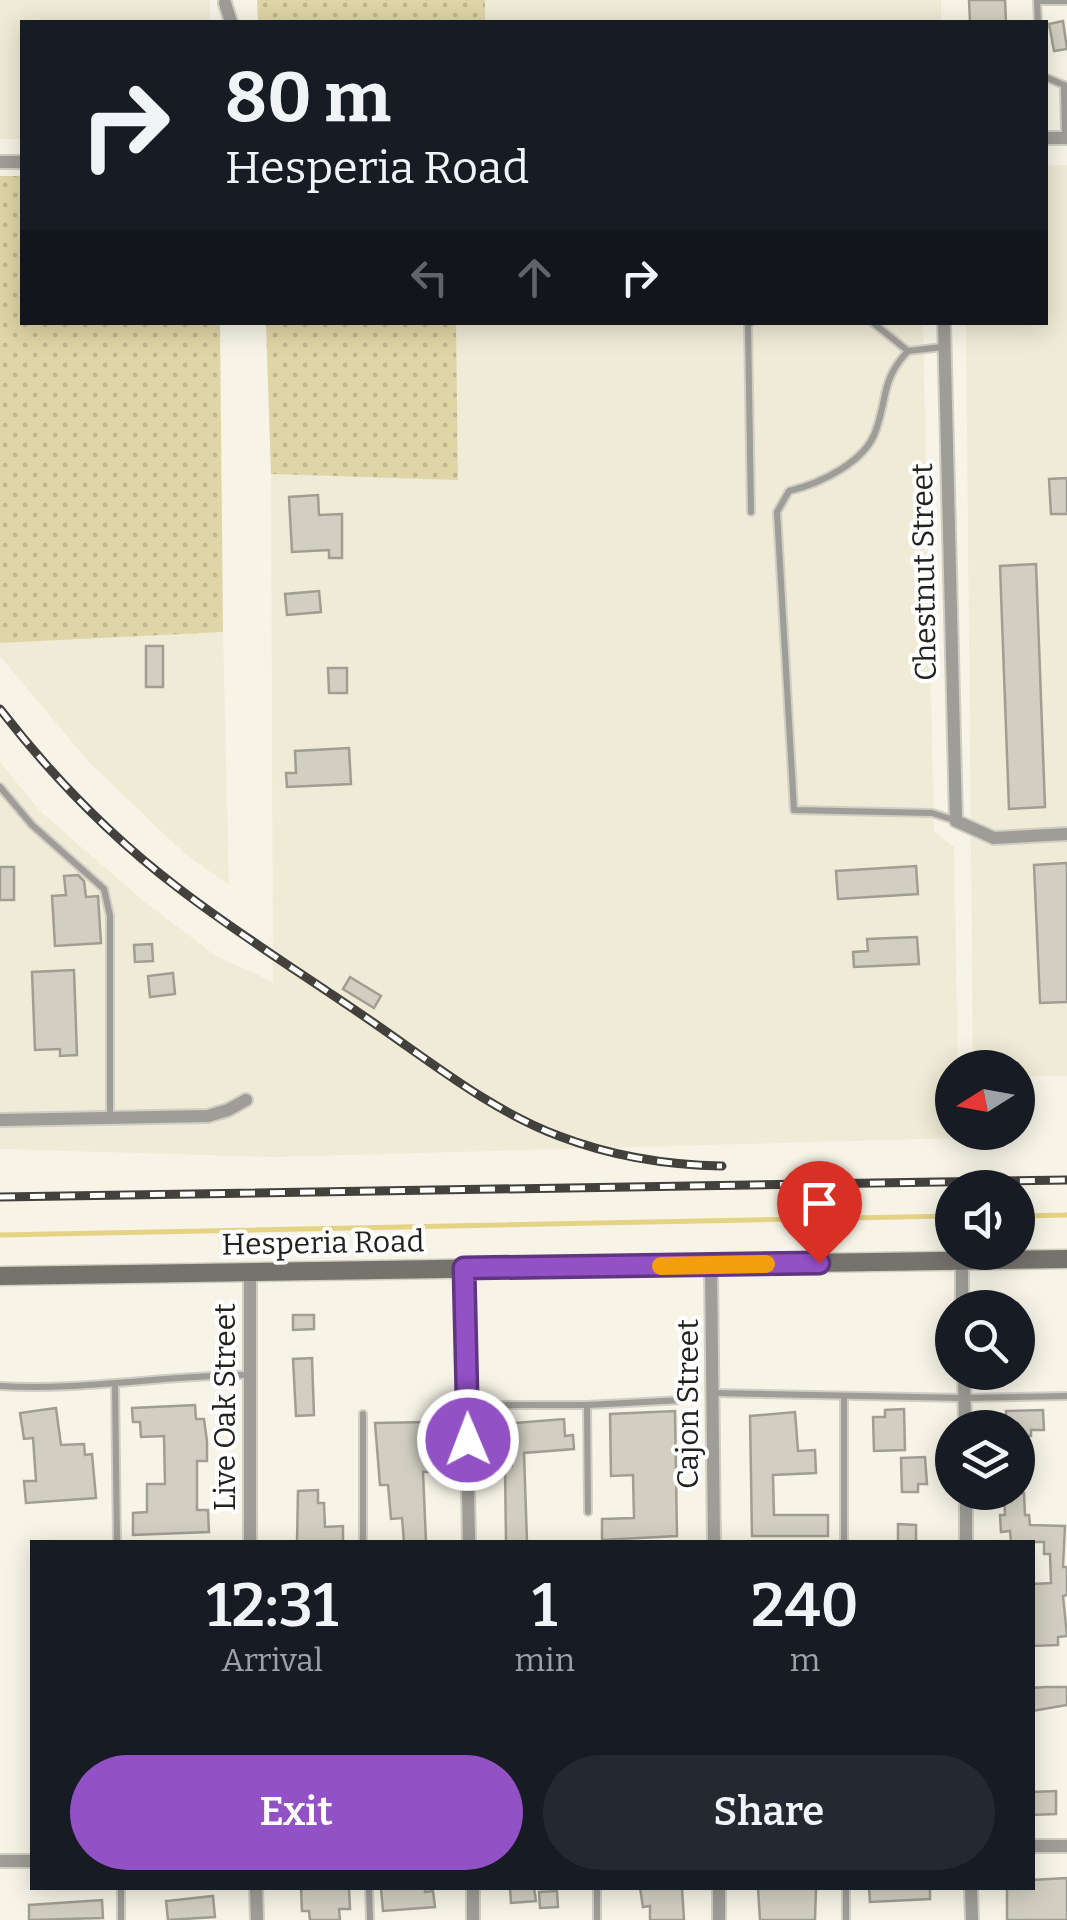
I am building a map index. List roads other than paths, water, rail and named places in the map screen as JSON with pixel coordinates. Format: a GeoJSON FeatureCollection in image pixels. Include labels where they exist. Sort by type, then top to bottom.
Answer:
{"type":"FeatureCollection","features":[{"type":"Feature","properties":{"kind":"main road","name":"Hesperia Road"},"geometry":{"type":"LineString","coordinates":[[1035,1260],[1067,1259]]}},
{"type":"Feature","properties":{"kind":"main road","name":"Hesperia Road"},"geometry":{"type":"LineString","coordinates":[[0,1276],[935,1261]]}},
{"type":"Feature","properties":{"kind":"street"},"geometry":{"type":"LineString","coordinates":[[226,3],[230,20]]}},
{"type":"Feature","properties":{"kind":"street","name":"Chestnut Street"},"geometry":{"type":"LineString","coordinates":[[944,325],[956,821]]}},
{"type":"Feature","properties":{"kind":"street"},"geometry":{"type":"LineString","coordinates":[[956,821],[994,838],[1067,834]]}},
{"type":"Feature","properties":{"kind":"street"},"geometry":{"type":"LineString","coordinates":[[0,1120],[208,1116],[246,1100]]}},
{"type":"Feature","properties":{"kind":"street","name":"Cajon Street"},"geometry":{"type":"LineString","coordinates":[[712,1265],[714,1540]]}},
{"type":"Feature","properties":{"kind":"street"},"geometry":{"type":"LineString","coordinates":[[464,1268],[468,1540]]}},
{"type":"Feature","properties":{"kind":"street","name":"Live Oak Street"},"geometry":{"type":"LineString","coordinates":[[250,1272],[250,1540]]}},
{"type":"Feature","properties":{"kind":"street"},"geometry":{"type":"LineString","coordinates":[[964,1390],[964,1410]]}},
{"type":"Feature","properties":{"kind":"street"},"geometry":{"type":"LineString","coordinates":[[966,1510],[966,1540]]}},
{"type":"Feature","properties":{"kind":"street"},"geometry":{"type":"LineString","coordinates":[[1035,1846],[1067,1846]]}},
{"type":"Feature","properties":{"kind":"street"},"geometry":{"type":"LineString","coordinates":[[0,1862],[30,1861]]}},
{"type":"Feature","properties":{"kind":"street"},"geometry":{"type":"LineString","coordinates":[[256,1890],[257,1920]]}},
{"type":"Feature","properties":{"kind":"street"},"geometry":{"type":"LineString","coordinates":[[473,1890],[473,1920]]}},
{"type":"Feature","properties":{"kind":"street"},"geometry":{"type":"LineString","coordinates":[[719,1890],[720,1920]]}},
{"type":"Feature","properties":{"kind":"street"},"geometry":{"type":"LineString","coordinates":[[971,1890],[972,1920]]}},
{"type":"Feature","properties":{"kind":"lane"},"geometry":{"type":"LineString","coordinates":[[1038,20],[1037,1],[1067,1]]}},
{"type":"Feature","properties":{"kind":"lane"},"geometry":{"type":"LineString","coordinates":[[1066,85],[1066,138]]}},
{"type":"Feature","properties":{"kind":"lane"},"geometry":{"type":"LineString","coordinates":[[748,325],[751,512]]}},
{"type":"Feature","properties":{"kind":"lane"},"geometry":{"type":"LineString","coordinates":[[876,325],[908,351]]}},
{"type":"Feature","properties":{"kind":"lane"},"geometry":{"type":"LineString","coordinates":[[944,347],[908,351],[891,370],[876,432],[867,449],[809,486],[789,491],[777,512],[794,810],[932,813],[956,821]]}},
{"type":"Feature","properties":{"kind":"lane"},"geometry":{"type":"LineString","coordinates":[[0,788],[32,825],[104,889],[110,916],[110,1118]]}},
{"type":"Feature","properties":{"kind":"lane"},"geometry":{"type":"LineString","coordinates":[[0,1386],[90,1388],[189,1375],[250,1375]]}},
{"type":"Feature","properties":{"kind":"lane"},"geometry":{"type":"LineString","coordinates":[[116,1384],[117,1540]]}},
{"type":"Feature","properties":{"kind":"lane"},"geometry":{"type":"LineString","coordinates":[[712,1393],[1067,1396]]}},
{"type":"Feature","properties":{"kind":"lane"},"geometry":{"type":"LineString","coordinates":[[844,1396],[844,1540]]}},
{"type":"Feature","properties":{"kind":"lane"},"geometry":{"type":"LineString","coordinates":[[467,1405],[682,1400]]}},
{"type":"Feature","properties":{"kind":"lane"},"geometry":{"type":"LineString","coordinates":[[587,1405],[588,1512]]}},
{"type":"Feature","properties":{"kind":"lane"},"geometry":{"type":"LineString","coordinates":[[363,1414],[363,1540]]}},
{"type":"Feature","properties":{"kind":"lane"},"geometry":{"type":"LineString","coordinates":[[120,1890],[122,1920]]}},
{"type":"Feature","properties":{"kind":"lane"},"geometry":{"type":"LineString","coordinates":[[369,1890],[370,1920]]}},
{"type":"Feature","properties":{"kind":"lane"},"geometry":{"type":"LineString","coordinates":[[596,1890],[597,1920]]}},
{"type":"Feature","properties":{"kind":"lane"},"geometry":{"type":"LineString","coordinates":[[846,1890],[846,1920]]}},
{"type":"Feature","properties":{"kind":"waterway"},"geometry":{"type":"LineString","coordinates":[[1035,1216],[1067,1215]]}},
{"type":"Feature","properties":{"kind":"waterway"},"geometry":{"type":"LineString","coordinates":[[0,1235],[935,1216]]}},
{"type":"Feature","properties":{"kind":"railway"},"geometry":{"type":"LineString","coordinates":[[0,709],[82,804],[152,867],[224,922],[485,1099],[559,1136],[599,1149],[680,1164],[722,1166]]}},
{"type":"Feature","properties":{"kind":"railway"},"geometry":{"type":"LineString","coordinates":[[0,1197],[1067,1180]]}}]}
